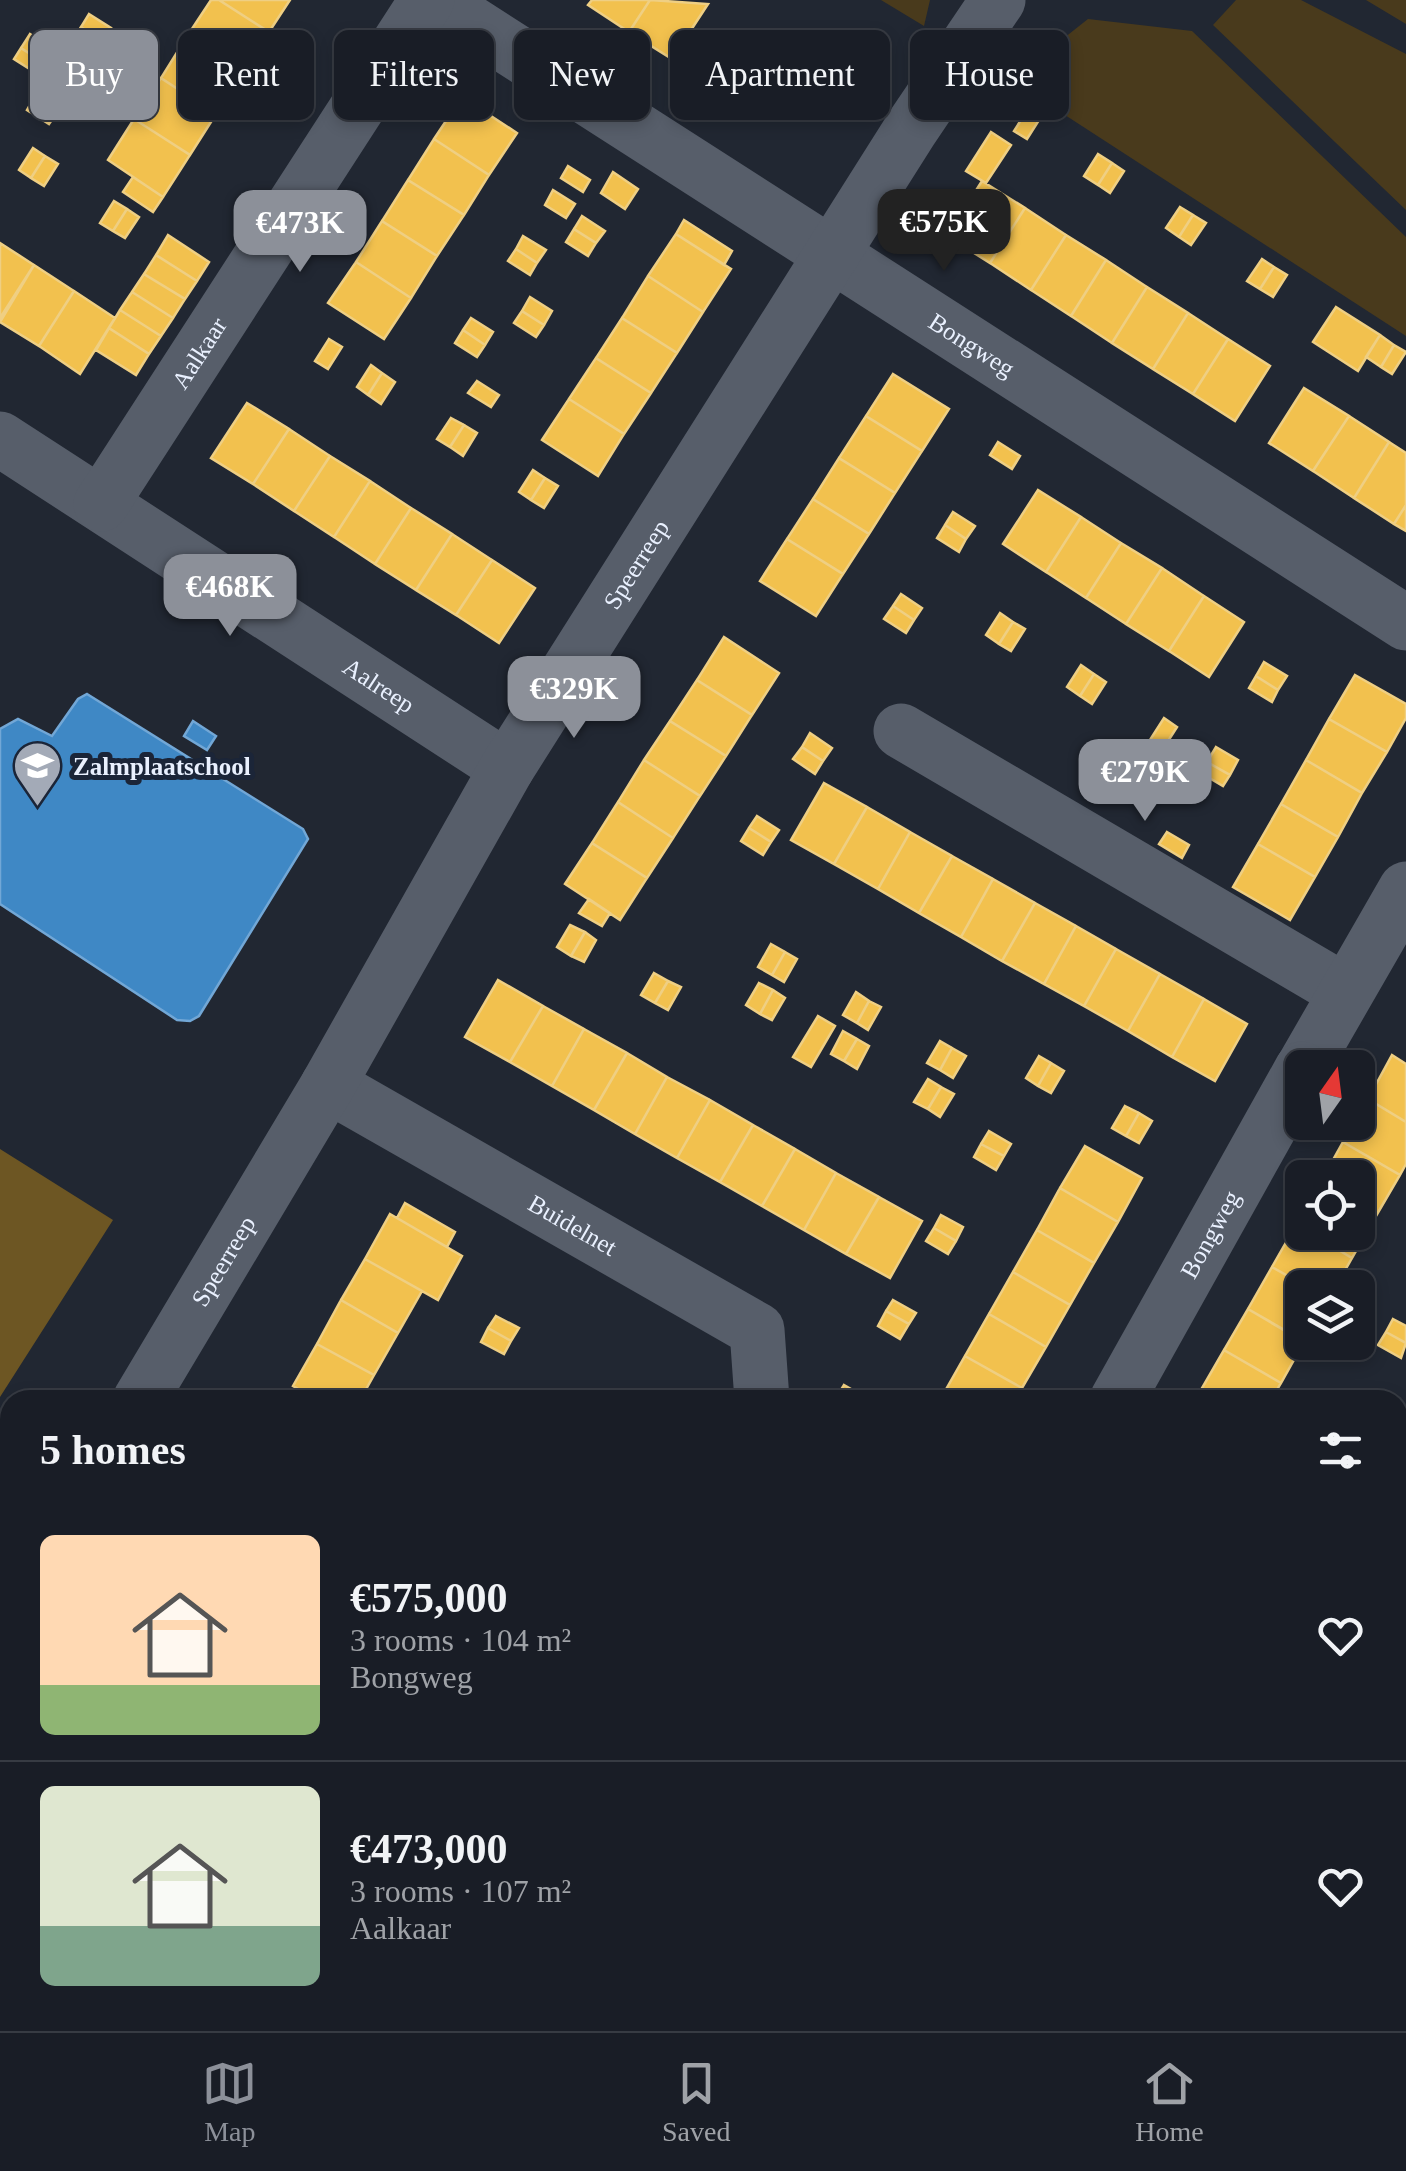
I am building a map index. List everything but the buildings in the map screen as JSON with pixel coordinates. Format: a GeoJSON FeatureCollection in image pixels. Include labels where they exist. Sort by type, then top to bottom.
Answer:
{"type":"FeatureCollection","features":[{"type":"Feature","properties":{"kind":"street","name":"Aalkaar"},"geometry":{"type":"LineString","coordinates":[[101,504],[427,0]]}},
{"type":"Feature","properties":{"kind":"street","name":"Bongweg"},"geometry":{"type":"LineString","coordinates":[[435,0],[1406,623]]}},
{"type":"Feature","properties":{"kind":"street","name":"Speerreep"},"geometry":{"type":"LineString","coordinates":[[146,1390],[328,1085],[507,768],[833,252],[998,0]]}},
{"type":"Feature","properties":{"kind":"street","name":"Aalreep"},"geometry":{"type":"LineString","coordinates":[[0,439],[507,768]]}},
{"type":"Feature","properties":{"kind":"street"},"geometry":{"type":"LineString","coordinates":[[901,730],[1346,992]]}},
{"type":"Feature","properties":{"kind":"street","name":"Bongweg"},"geometry":{"type":"LineString","coordinates":[[1313,1050],[1346,992],[1400,916]]}},
{"type":"Feature","properties":{"kind":"street","name":"Buidelnet"},"geometry":{"type":"LineString","coordinates":[[328,1085],[757,1330],[761,1390]]}},
{"type":"Feature","properties":{"kind":"street","name":"Bongweg"},"geometry":{"type":"LineString","coordinates":[[1123,1390],[1285,1100]]}},
{"type":"Feature","properties":{"kind":"shaded area"},"geometry":{"type":"Polygon","coordinates":[[[881,0],[930,0],[924,26],[881,0]]]}},
{"type":"Feature","properties":{"kind":"shaded area"},"geometry":{"type":"Polygon","coordinates":[[[1236,0],[1301,0],[1406,54],[1406,210],[1213,25],[1236,0]]]}},
{"type":"Feature","properties":{"kind":"shaded area"},"geometry":{"type":"Polygon","coordinates":[[[1366,0],[1406,0],[1406,24],[1366,0]]]}},
{"type":"Feature","properties":{"kind":"shaded area"},"geometry":{"type":"Polygon","coordinates":[[[1088,19],[1192,31],[1406,237],[1406,336],[1069,118],[1069,34],[1088,19]]]}},
{"type":"Feature","properties":{"kind":"shaded area"},"geometry":{"type":"Polygon","coordinates":[[[0,1149],[113,1220],[4,1390],[0,1390],[0,1149]]]}},
{"type":"Feature","properties":{"kind":"place","name":"Zalmplaatschool"},"geometry":{"type":"Point","coordinates":[38,808]}}]}
